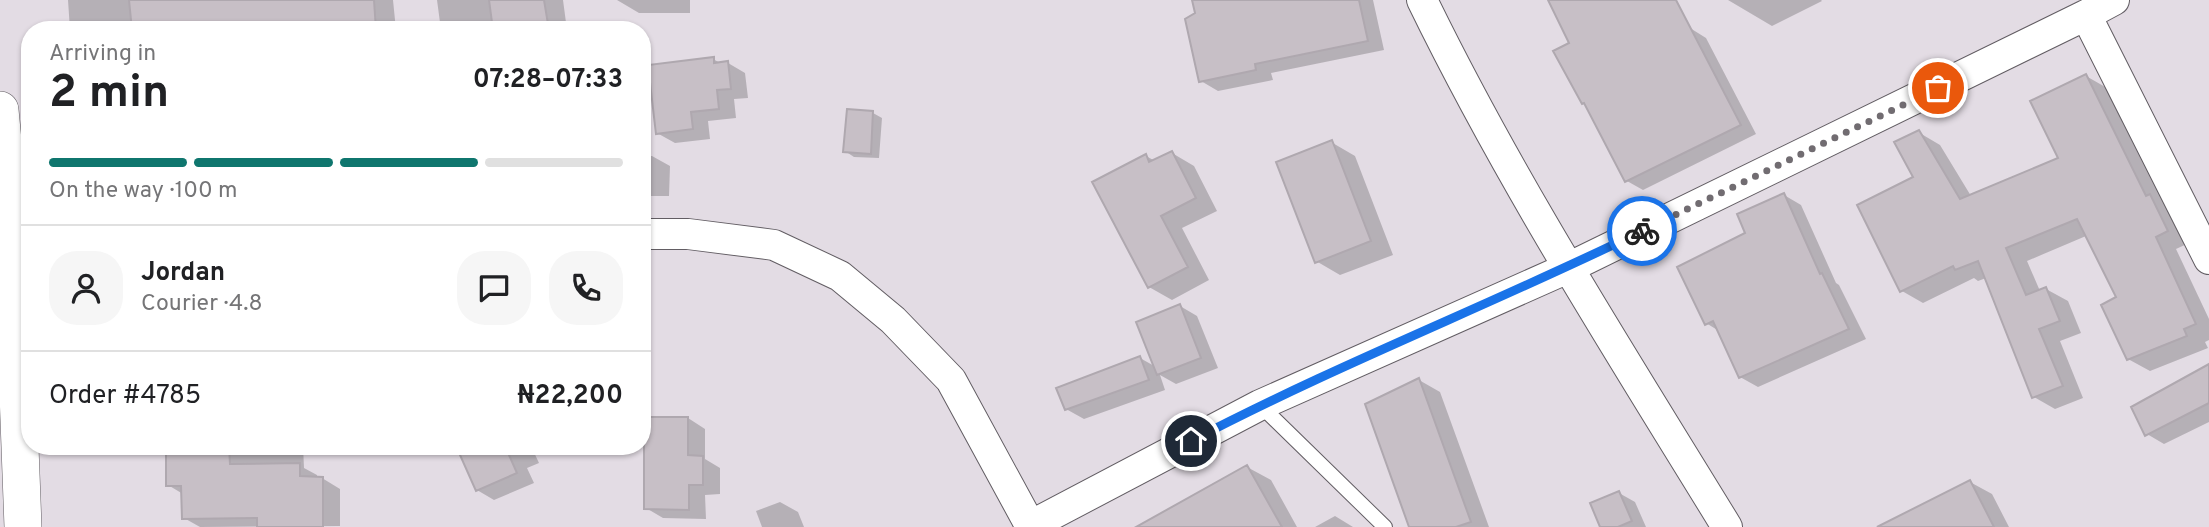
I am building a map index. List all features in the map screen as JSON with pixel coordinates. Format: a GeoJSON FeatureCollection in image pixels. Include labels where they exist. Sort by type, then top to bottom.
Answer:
{"type":"FeatureCollection","features":[{"type":"Feature","properties":{"kind":"street"},"geometry":{"type":"LineString","coordinates":[[1422,0],[1451,60],[1568,268],[1727,527]]}},
{"type":"Feature","properties":{"kind":"street"},"geometry":{"type":"LineString","coordinates":[[651,234],[688,234],[774,245],[840,276],[893,320],[951,380],[1031,526],[1260,405],[1568,268],[2114,0]]}},
{"type":"Feature","properties":{"kind":"street"},"geometry":{"type":"LineString","coordinates":[[2086,15],[2209,259]]}},
{"type":"Feature","properties":{"kind":"street"},"geometry":{"type":"LineString","coordinates":[[0,110],[21,233]]}},
{"type":"Feature","properties":{"kind":"street"},"geometry":{"type":"LineString","coordinates":[[23,455],[23,527]]}},
{"type":"Feature","properties":{"kind":"lane"},"geometry":{"type":"LineString","coordinates":[[1260,405],[1385,527]]}},
{"type":"Feature","properties":{"kind":"building"},"geometry":{"type":"Polygon","coordinates":[[[129,0],[374,0],[375,21],[131,21],[129,0]]]}},
{"type":"Feature","properties":{"kind":"building"},"geometry":{"type":"Polygon","coordinates":[[[489,0],[544,0],[548,21],[492,21],[489,0]]]}},
{"type":"Feature","properties":{"kind":"building"},"geometry":{"type":"Polygon","coordinates":[[[1192,0],[1359,0],[1368,41],[1255,64],[1256,70],[1199,82],[1185,19],[1195,13],[1192,0]]]}},
{"type":"Feature","properties":{"kind":"building"},"geometry":{"type":"Polygon","coordinates":[[[1548,0],[1676,0],[1741,125],[1625,182],[1584,103],[1582,104],[1553,51],[1569,43],[1548,0]]]}},
{"type":"Feature","properties":{"kind":"building"},"geometry":{"type":"Polygon","coordinates":[[[714,57],[714,63],[728,61],[731,89],[717,90],[719,109],[691,112],[693,129],[656,134],[651,65],[714,57]]]}},
{"type":"Feature","properties":{"kind":"building"},"geometry":{"type":"Polygon","coordinates":[[[2086,74],[2146,196],[2150,194],[2168,231],[2156,237],[2196,324],[2184,329],[2187,336],[2127,360],[2101,305],[2116,297],[2077,219],[2006,248],[2026,295],[2046,287],[2060,321],[2039,329],[2063,386],[2032,398],[1978,261],[1955,270],[1953,266],[1900,292],[1857,205],[1913,177],[1894,142],[1919,130],[1960,199],[2058,158],[2030,101],[2086,74]]]}},
{"type":"Feature","properties":{"kind":"building"},"geometry":{"type":"Polygon","coordinates":[[[847,109],[873,111],[871,154],[843,152],[847,109]]]}},
{"type":"Feature","properties":{"kind":"building"},"geometry":{"type":"Polygon","coordinates":[[[1332,140],[1371,241],[1315,263],[1276,162],[1332,140]]]}},
{"type":"Feature","properties":{"kind":"building"},"geometry":{"type":"Polygon","coordinates":[[[1172,151],[1196,198],[1161,216],[1188,267],[1148,288],[1092,182],[1146,154],[1149,162],[1172,151]]]}},
{"type":"Feature","properties":{"kind":"building"},"geometry":{"type":"Polygon","coordinates":[[[1784,193],[1820,274],[1822,273],[1849,329],[1739,378],[1713,321],[1705,325],[1677,267],[1745,233],[1737,214],[1784,193]]]}},
{"type":"Feature","properties":{"kind":"building"},"geometry":{"type":"Polygon","coordinates":[[[1180,304],[1201,358],[1157,375],[1136,322],[1180,304]]]}},
{"type":"Feature","properties":{"kind":"building"},"geometry":{"type":"Polygon","coordinates":[[[1140,356],[1149,380],[1065,410],[1056,388],[1140,356]]]}},
{"type":"Feature","properties":{"kind":"building"},"geometry":{"type":"Polygon","coordinates":[[[2209,364],[2209,403],[2145,436],[2131,407],[2209,364]]]}},
{"type":"Feature","properties":{"kind":"building"},"geometry":{"type":"Polygon","coordinates":[[[1419,378],[1471,522],[1456,527],[1409,527],[1365,404],[1419,378]]]}},
{"type":"Feature","properties":{"kind":"building"},"geometry":{"type":"Polygon","coordinates":[[[651,417],[688,417],[688,455],[703,456],[703,485],[689,485],[689,510],[644,509],[644,455],[651,455],[651,417]]]}},
{"type":"Feature","properties":{"kind":"building"},"geometry":{"type":"Polygon","coordinates":[[[166,455],[230,455],[230,464],[300,463],[300,476],[323,477],[323,527],[257,527],[257,518],[182,519],[181,486],[166,486],[166,455]]]}},
{"type":"Feature","properties":{"kind":"building"},"geometry":{"type":"Polygon","coordinates":[[[460,455],[509,455],[517,473],[476,491],[460,455]]]}},
{"type":"Feature","properties":{"kind":"building"},"geometry":{"type":"Polygon","coordinates":[[[1247,465],[1282,527],[1136,527],[1247,465]]]}},
{"type":"Feature","properties":{"kind":"building"},"geometry":{"type":"Polygon","coordinates":[[[1970,480],[1994,527],[1877,527],[1970,480]]]}},
{"type":"Feature","properties":{"kind":"building"},"geometry":{"type":"Polygon","coordinates":[[[1619,491],[1632,521],[1618,527],[1600,527],[1590,503],[1619,491]]]}},
{"type":"Feature","properties":{"kind":"way so far"},"geometry":{"type":"LineString","coordinates":[[1642,231],[1938,88]]}},
{"type":"Feature","properties":{"kind":"route"},"geometry":{"type":"LineString","coordinates":[[1191,441],[1260,405],[1568,268],[1642,231]]}}]}
